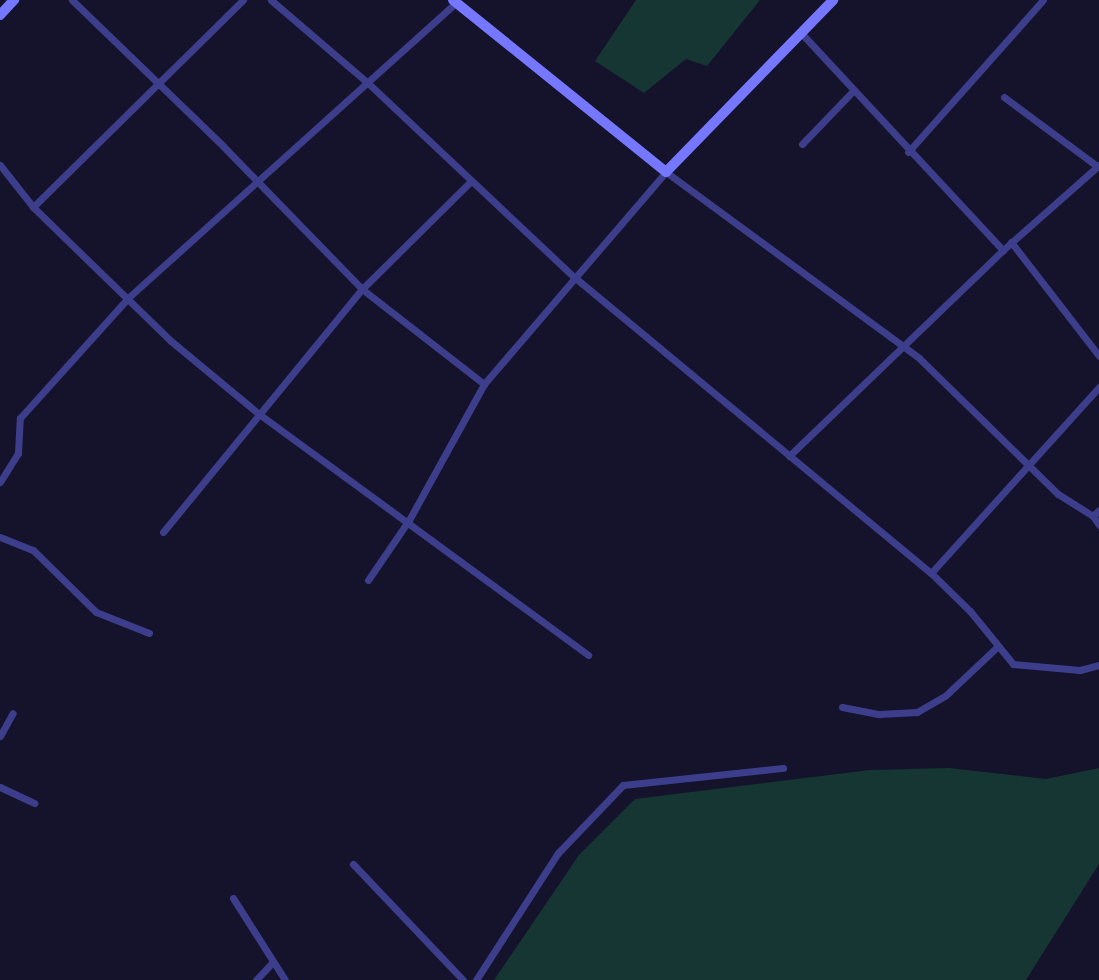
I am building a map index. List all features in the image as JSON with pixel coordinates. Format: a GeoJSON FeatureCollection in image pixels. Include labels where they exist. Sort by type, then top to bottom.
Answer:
{"type":"FeatureCollection","features":[{"type":"Feature","properties":{"kind":"street"},"geometry":{"type":"LineString","coordinates":[[0,15],[14,0]]}},
{"type":"Feature","properties":{"kind":"street"},"geometry":{"type":"LineString","coordinates":[[72,0],[157,81],[362,289],[484,384]]}},
{"type":"Feature","properties":{"kind":"street"},"geometry":{"type":"LineString","coordinates":[[33,207],[157,81],[243,0]]}},
{"type":"Feature","properties":{"kind":"street"},"geometry":{"type":"LineString","coordinates":[[271,0],[369,85],[573,276],[931,573],[970,611],[1007,660],[1028,667],[1080,670],[1099,665]]}},
{"type":"Feature","properties":{"kind":"street"},"geometry":{"type":"LineString","coordinates":[[368,580],[409,520],[484,384],[573,276],[666,172],[803,35],[833,0]]}},
{"type":"Feature","properties":{"kind":"street"},"geometry":{"type":"LineString","coordinates":[[908,152],[1043,0]]}},
{"type":"Feature","properties":{"kind":"street"},"geometry":{"type":"LineString","coordinates":[[0,482],[19,453],[20,418],[129,297],[369,85],[454,1],[666,172],[919,358],[1058,494],[1096,513],[1099,525]]}},
{"type":"Feature","properties":{"kind":"street"},"geometry":{"type":"LineString","coordinates":[[803,35],[908,152],[1003,250]]}},
{"type":"Feature","properties":{"kind":"street"},"geometry":{"type":"LineString","coordinates":[[802,144],[853,91]]}},
{"type":"Feature","properties":{"kind":"street"},"geometry":{"type":"LineString","coordinates":[[789,456],[1011,242],[1098,166],[1003,97]]}},
{"type":"Feature","properties":{"kind":"street"},"geometry":{"type":"LineString","coordinates":[[0,165],[33,207],[129,297],[171,341],[259,414],[409,520],[588,655]]}},
{"type":"Feature","properties":{"kind":"street"},"geometry":{"type":"LineString","coordinates":[[163,532],[362,289],[470,182]]}},
{"type":"Feature","properties":{"kind":"street"},"geometry":{"type":"LineString","coordinates":[[1011,242],[1099,356]]}},
{"type":"Feature","properties":{"kind":"street"},"geometry":{"type":"LineString","coordinates":[[931,573],[1026,463],[1099,387]]}},
{"type":"Feature","properties":{"kind":"street"},"geometry":{"type":"LineString","coordinates":[[0,537],[33,550],[96,612],[149,633]]}},
{"type":"Feature","properties":{"kind":"street"},"geometry":{"type":"LineString","coordinates":[[842,707],[879,714],[917,712],[945,696],[997,647]]}},
{"type":"Feature","properties":{"kind":"street"},"geometry":{"type":"LineString","coordinates":[[0,736],[13,713]]}},
{"type":"Feature","properties":{"kind":"street"},"geometry":{"type":"LineString","coordinates":[[476,980],[558,853],[623,785],[783,768]]}},
{"type":"Feature","properties":{"kind":"street"},"geometry":{"type":"LineString","coordinates":[[0,786],[34,803]]}},
{"type":"Feature","properties":{"kind":"street"},"geometry":{"type":"LineString","coordinates":[[353,864],[463,980]]}},
{"type":"Feature","properties":{"kind":"street"},"geometry":{"type":"LineString","coordinates":[[233,898],[285,980]]}},
{"type":"Feature","properties":{"kind":"street"},"geometry":{"type":"LineString","coordinates":[[256,980],[272,963]]}},
{"type":"Feature","properties":{"kind":"green space"},"geometry":{"type":"Polygon","coordinates":[[[636,0],[760,0],[707,66],[686,59],[644,93],[595,61],[636,0]]]}},
{"type":"Feature","properties":{"kind":"green space"},"geometry":{"type":"Polygon","coordinates":[[[949,768],[1046,779],[1099,768],[1099,864],[1026,980],[494,980],[579,855],[635,799],[870,770],[949,768]]]}}]}
